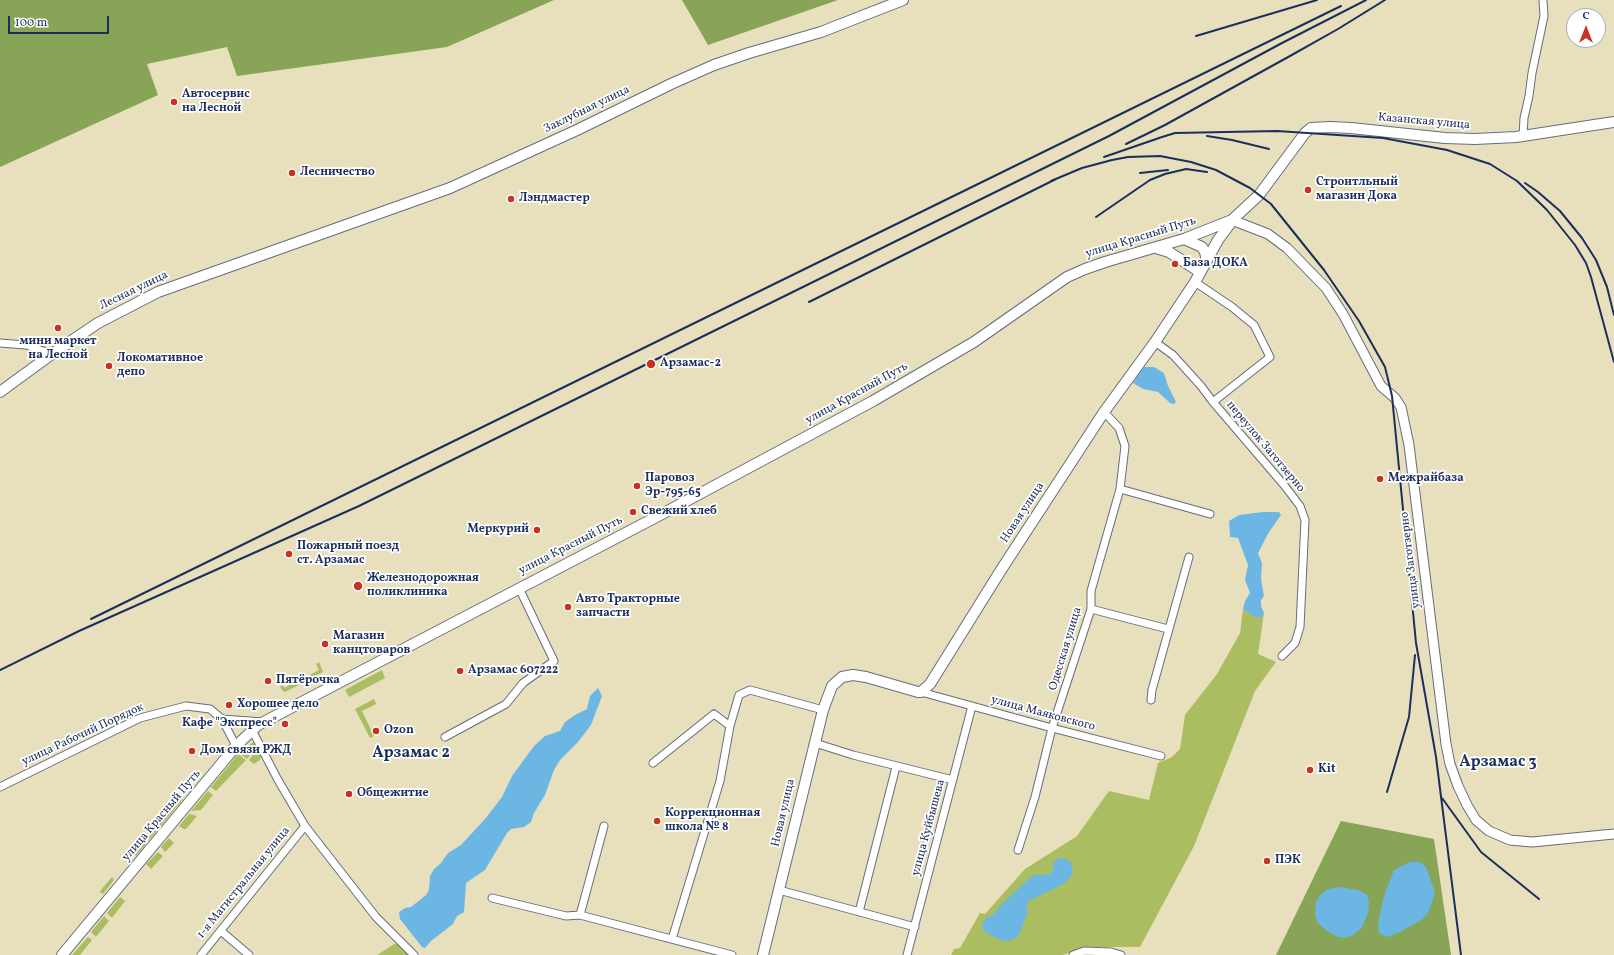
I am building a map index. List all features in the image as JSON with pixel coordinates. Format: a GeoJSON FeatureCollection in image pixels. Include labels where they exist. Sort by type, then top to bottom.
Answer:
{"type":"FeatureCollection","features":[{"type":"Feature","properties":{"kind":"main road","name":"Заклубная улица"},"geometry":{"type":"LineString","coordinates":[[284,247],[450,188],[714,65],[749,52],[821,32],[903,0]]}},
{"type":"Feature","properties":{"kind":"main road","name":"Казанская улица"},"geometry":{"type":"LineString","coordinates":[[1305,133],[1311,128],[1330,127],[1445,138],[1482,139],[1523,136],[1614,122]]}},
{"type":"Feature","properties":{"kind":"main road","name":"улица Красный Путь"},"geometry":{"type":"LineString","coordinates":[[62,955],[236,746],[252,730],[263,722],[720,483],[933,367],[974,342],[1067,277],[1105,262],[1184,239],[1232,220],[1259,195],[1305,133]]}},
{"type":"Feature","properties":{"kind":"main road","name":"Новая улица"},"geometry":{"type":"LineString","coordinates":[[763,955],[823,710],[832,686],[842,677],[853,675],[866,677],[907,690],[921,692],[930,684],[1001,570],[1104,412],[1155,342],[1195,282],[1218,240],[1232,220]]}},
{"type":"Feature","properties":{"kind":"main road"},"geometry":{"type":"LineString","coordinates":[[1184,239],[1202,247],[1207,261]]}},
{"type":"Feature","properties":{"kind":"main road","name":"Лесная улица"},"geometry":{"type":"LineString","coordinates":[[0,392],[52,354],[105,320],[158,292],[284,247]]}},
{"type":"Feature","properties":{"kind":"main road"},"geometry":{"type":"LineString","coordinates":[[1156,248],[1169,252],[1200,272]]}},
{"type":"Feature","properties":{"kind":"street"},"geometry":{"type":"LineString","coordinates":[[1523,136],[1524,118],[1544,16],[1543,0]]}},
{"type":"Feature","properties":{"kind":"street","name":"улица Заготзерно"},"geometry":{"type":"LineString","coordinates":[[1232,220],[1268,234],[1287,248],[1326,288],[1343,314],[1381,386],[1395,398],[1401,407],[1409,445],[1446,744],[1450,764],[1458,786],[1476,820],[1488,831],[1510,840],[1532,842],[1614,834]]}},
{"type":"Feature","properties":{"kind":"street"},"geometry":{"type":"LineString","coordinates":[[1195,282],[1232,307],[1254,325],[1270,357],[1213,402]]}},
{"type":"Feature","properties":{"kind":"street","name":"переулок Заготзерно"},"geometry":{"type":"LineString","coordinates":[[1155,342],[1173,355],[1201,386],[1300,506],[1305,520],[1300,627],[1295,643],[1282,656]]}},
{"type":"Feature","properties":{"kind":"street"},"geometry":{"type":"LineString","coordinates":[[0,343],[26,345],[52,354]]}},
{"type":"Feature","properties":{"kind":"street","name":"Одесская улица"},"geometry":{"type":"LineString","coordinates":[[1018,850],[1035,796],[1052,728],[1091,608],[1091,591],[1120,489],[1125,446],[1119,428],[1104,412]]}},
{"type":"Feature","properties":{"kind":"street"},"geometry":{"type":"LineString","coordinates":[[1120,489],[1210,514]]}},
{"type":"Feature","properties":{"kind":"street"},"geometry":{"type":"LineString","coordinates":[[1151,700],[1152,690],[1168,629],[1189,557]]}},
{"type":"Feature","properties":{"kind":"street"},"geometry":{"type":"LineString","coordinates":[[445,737],[506,704],[523,683],[554,661],[519,588]]}},
{"type":"Feature","properties":{"kind":"street"},"geometry":{"type":"LineString","coordinates":[[1091,608],[1168,629]]}},
{"type":"Feature","properties":{"kind":"street"},"geometry":{"type":"LineString","coordinates":[[672,939],[720,781],[730,726],[739,695],[750,690],[823,710]]}},
{"type":"Feature","properties":{"kind":"street","name":"улица Маяковского"},"geometry":{"type":"LineString","coordinates":[[921,692],[1161,756]]}},
{"type":"Feature","properties":{"kind":"street","name":"улица Рабочий Порядок"},"geometry":{"type":"LineString","coordinates":[[0,787],[140,718],[186,706],[210,709],[222,718],[263,722]]}},
{"type":"Feature","properties":{"kind":"street","name":"улица Куйбышева"},"geometry":{"type":"LineString","coordinates":[[907,955],[972,706]]}},
{"type":"Feature","properties":{"kind":"street"},"geometry":{"type":"LineString","coordinates":[[653,763],[714,714],[730,726]]}},
{"type":"Feature","properties":{"kind":"street"},"geometry":{"type":"LineString","coordinates":[[222,718],[236,746]]}},
{"type":"Feature","properties":{"kind":"street"},"geometry":{"type":"LineString","coordinates":[[252,730],[278,780],[305,826],[376,917],[414,955]]}},
{"type":"Feature","properties":{"kind":"street"},"geometry":{"type":"LineString","coordinates":[[815,743],[896,767],[953,780]]}},
{"type":"Feature","properties":{"kind":"street"},"geometry":{"type":"LineString","coordinates":[[859,912],[896,767]]}},
{"type":"Feature","properties":{"kind":"street","name":"1-я Магистральная улица"},"geometry":{"type":"LineString","coordinates":[[201,955],[222,931],[305,826]]}},
{"type":"Feature","properties":{"kind":"street"},"geometry":{"type":"LineString","coordinates":[[580,915],[604,826]]}},
{"type":"Feature","properties":{"kind":"street"},"geometry":{"type":"LineString","coordinates":[[779,890],[915,927]]}},
{"type":"Feature","properties":{"kind":"street"},"geometry":{"type":"LineString","coordinates":[[492,898],[566,916],[580,915],[732,955]]}},
{"type":"Feature","properties":{"kind":"street"},"geometry":{"type":"LineString","coordinates":[[222,931],[249,955]]}},
{"type":"Feature","properties":{"kind":"street"},"geometry":{"type":"LineString","coordinates":[[1073,955],[1084,951],[1111,952],[1121,955]]}},
{"type":"Feature","properties":{"kind":"green space"},"geometry":{"type":"Polygon","coordinates":[[[0,0],[554,0],[447,47],[237,76],[227,47],[147,64],[158,95],[0,167],[0,0]]]}},
{"type":"Feature","properties":{"kind":"green space"},"geometry":{"type":"Polygon","coordinates":[[[682,0],[838,0],[708,45],[682,0]]]}},
{"type":"Feature","properties":{"kind":"green space"},"geometry":{"type":"Polygon","coordinates":[[[1243,609],[1255,617],[1262,617],[1264,613],[1258,654],[1276,662],[1255,691],[1194,846],[1140,947],[1084,947],[1063,955],[951,955],[954,949],[960,948],[980,913],[985,914],[1025,869],[1077,836],[1109,791],[1149,800],[1158,763],[1172,757],[1180,749],[1185,715],[1217,674],[1240,633],[1243,609]]]}},
{"type":"Feature","properties":{"kind":"green space"},"geometry":{"type":"Polygon","coordinates":[[[319,662],[323,672],[303,682],[302,679],[319,670],[316,664],[319,662]]]}},
{"type":"Feature","properties":{"kind":"green space"},"geometry":{"type":"Polygon","coordinates":[[[382,670],[385,678],[349,697],[345,690],[382,670]]]}},
{"type":"Feature","properties":{"kind":"green space"},"geometry":{"type":"Polygon","coordinates":[[[297,681],[299,685],[285,692],[280,687],[283,685],[284,688],[297,681]]]}},
{"type":"Feature","properties":{"kind":"green space"},"geometry":{"type":"Polygon","coordinates":[[[374,699],[376,704],[362,711],[374,736],[370,738],[355,709],[374,699]]]}},
{"type":"Feature","properties":{"kind":"green space"},"geometry":{"type":"Polygon","coordinates":[[[252,743],[255,743],[257,746],[247,759],[239,753],[252,743]]]}},
{"type":"Feature","properties":{"kind":"green space"},"geometry":{"type":"Polygon","coordinates":[[[258,748],[261,755],[260,760],[254,764],[249,760],[258,748]]]}},
{"type":"Feature","properties":{"kind":"green space"},"geometry":{"type":"Polygon","coordinates":[[[238,754],[246,760],[216,791],[211,787],[238,754]]]}},
{"type":"Feature","properties":{"kind":"green space"},"geometry":{"type":"Polygon","coordinates":[[[208,791],[213,795],[201,810],[191,811],[208,791]]]}},
{"type":"Feature","properties":{"kind":"green space"},"geometry":{"type":"Polygon","coordinates":[[[181,796],[183,799],[150,839],[146,836],[181,796]]]}},
{"type":"Feature","properties":{"kind":"green space"},"geometry":{"type":"Polygon","coordinates":[[[189,814],[197,816],[186,829],[184,829],[179,826],[189,814]]]}},
{"type":"Feature","properties":{"kind":"green space"},"geometry":{"type":"Polygon","coordinates":[[[1341,821],[1434,839],[1451,955],[1276,955],[1341,821]]]}},
{"type":"Feature","properties":{"kind":"green space"},"geometry":{"type":"Polygon","coordinates":[[[169,838],[174,843],[165,852],[161,847],[169,838]]]}},
{"type":"Feature","properties":{"kind":"green space"},"geometry":{"type":"Polygon","coordinates":[[[144,839],[147,843],[136,856],[133,853],[144,839]]]}},
{"type":"Feature","properties":{"kind":"green space"},"geometry":{"type":"Polygon","coordinates":[[[158,852],[163,856],[151,869],[146,864],[158,852]]]}},
{"type":"Feature","properties":{"kind":"green space"},"geometry":{"type":"Polygon","coordinates":[[[112,877],[114,880],[103,894],[101,893],[100,891],[112,877]]]}},
{"type":"Feature","properties":{"kind":"green space"},"geometry":{"type":"Polygon","coordinates":[[[120,897],[125,901],[112,918],[107,913],[120,897]]]}},
{"type":"Feature","properties":{"kind":"green space"},"geometry":{"type":"Polygon","coordinates":[[[104,916],[109,921],[96,937],[91,932],[104,916]]]}},
{"type":"Feature","properties":{"kind":"green space"},"geometry":{"type":"Polygon","coordinates":[[[88,937],[92,940],[80,955],[72,955],[88,937]]]}},
{"type":"Feature","properties":{"kind":"green space"},"geometry":{"type":"Polygon","coordinates":[[[394,944],[400,944],[411,955],[377,955],[394,944]]]}},
{"type":"Feature","properties":{"kind":"water"},"geometry":{"type":"Polygon","coordinates":[[[1144,367],[1154,367],[1164,373],[1168,386],[1176,402],[1174,404],[1170,403],[1158,392],[1143,389],[1133,383],[1144,367]]]}},
{"type":"Feature","properties":{"kind":"water"},"geometry":{"type":"Polygon","coordinates":[[[1279,512],[1281,515],[1269,532],[1258,553],[1262,563],[1261,579],[1264,596],[1261,600],[1261,606],[1264,613],[1262,617],[1255,617],[1243,609],[1245,601],[1250,593],[1245,580],[1248,565],[1238,538],[1230,537],[1229,521],[1239,515],[1279,512]]]}},
{"type":"Feature","properties":{"kind":"water"},"geometry":{"type":"Polygon","coordinates":[[[598,688],[602,696],[591,725],[578,742],[560,760],[554,770],[545,795],[534,813],[531,822],[524,827],[511,829],[507,833],[485,870],[466,883],[464,912],[457,916],[453,924],[431,941],[425,948],[422,947],[400,919],[399,912],[405,908],[411,907],[426,895],[429,890],[430,876],[434,869],[441,863],[448,853],[461,845],[485,819],[502,797],[512,776],[534,746],[545,736],[560,731],[565,722],[587,709],[590,696],[598,688]]]}},
{"type":"Feature","properties":{"kind":"water"},"geometry":{"type":"Polygon","coordinates":[[[1058,858],[1067,859],[1071,863],[1073,873],[1065,883],[1029,901],[1026,905],[1028,912],[1019,935],[1010,941],[1003,941],[983,930],[982,924],[987,918],[994,914],[999,907],[1033,875],[1050,874],[1053,870],[1053,863],[1058,858]]]}},
{"type":"Feature","properties":{"kind":"water"},"geometry":{"type":"Polygon","coordinates":[[[1410,862],[1420,862],[1426,867],[1435,892],[1433,899],[1429,911],[1423,919],[1398,933],[1386,937],[1379,933],[1378,923],[1384,896],[1394,870],[1410,862]]]}},
{"type":"Feature","properties":{"kind":"water"},"geometry":{"type":"Polygon","coordinates":[[[1340,887],[1358,890],[1367,895],[1369,903],[1368,913],[1362,927],[1355,934],[1346,938],[1338,937],[1327,931],[1317,922],[1315,913],[1316,902],[1321,894],[1328,889],[1340,887]]]}},
{"type":"Feature","properties":{"kind":"railway"},"geometry":{"type":"LineString","coordinates":[[1196,36],[1317,0]]}},
{"type":"Feature","properties":{"kind":"railway"},"geometry":{"type":"LineString","coordinates":[[0,670],[79,631],[359,506],[1109,136],[1282,43],[1366,0]]}},
{"type":"Feature","properties":{"kind":"railway"},"geometry":{"type":"LineString","coordinates":[[1126,144],[1165,125],[1290,56],[1385,0]]}},
{"type":"Feature","properties":{"kind":"railway"},"geometry":{"type":"LineString","coordinates":[[91,619],[1341,6]]}},
{"type":"Feature","properties":{"kind":"railway"},"geometry":{"type":"LineString","coordinates":[[1104,157],[1175,133],[1277,131],[1383,138],[1447,150],[1490,164],[1517,181],[1547,210],[1575,245],[1586,263],[1591,277],[1614,362]]}},
{"type":"Feature","properties":{"kind":"railway"},"geometry":{"type":"LineString","coordinates":[[1207,136],[1232,140],[1269,149]]}},
{"type":"Feature","properties":{"kind":"railway"},"geometry":{"type":"LineString","coordinates":[[1051,181],[1082,168],[1112,160],[1128,157],[1160,156],[1191,162],[1216,170],[1250,188],[1271,204],[1324,270],[1359,321],[1385,367],[1392,396],[1416,643],[1436,757],[1461,955]]}},
{"type":"Feature","properties":{"kind":"railway"},"geometry":{"type":"LineString","coordinates":[[1096,217],[1150,180],[1165,174],[1186,169],[1207,172]]}},
{"type":"Feature","properties":{"kind":"railway"},"geometry":{"type":"LineString","coordinates":[[1140,173],[1168,170]]}},
{"type":"Feature","properties":{"kind":"railway"},"geometry":{"type":"LineString","coordinates":[[809,302],[1056,179]]}},
{"type":"Feature","properties":{"kind":"railway"},"geometry":{"type":"LineString","coordinates":[[1525,183],[1560,211],[1582,238],[1596,260],[1607,287],[1614,315]]}},
{"type":"Feature","properties":{"kind":"railway"},"geometry":{"type":"LineString","coordinates":[[1387,792],[1409,717],[1415,655]]}},
{"type":"Feature","properties":{"kind":"railway"},"geometry":{"type":"LineString","coordinates":[[1442,798],[1481,852],[1539,899]]}},
{"type":"Feature","properties":{"kind":"place","name":"Автосервис на Лесной"},"geometry":{"type":"Point","coordinates":[174,102]}},
{"type":"Feature","properties":{"kind":"place","name":"Лесничество"},"geometry":{"type":"Point","coordinates":[292,173]}},
{"type":"Feature","properties":{"kind":"place","name":"Строитльный магазин Дока"},"geometry":{"type":"Point","coordinates":[1308,190]}},
{"type":"Feature","properties":{"kind":"place","name":"Лэндмастер"},"geometry":{"type":"Point","coordinates":[511,199]}},
{"type":"Feature","properties":{"kind":"place","name":"База ДОКА"},"geometry":{"type":"Point","coordinates":[1175,264]}},
{"type":"Feature","properties":{"kind":"place","name":"мини маркет на Лесной"},"geometry":{"type":"Point","coordinates":[58,328]}},
{"type":"Feature","properties":{"kind":"place","name":"Арзамас-2"},"geometry":{"type":"Point","coordinates":[651,364]}},
{"type":"Feature","properties":{"kind":"place","name":"Локомативное депо"},"geometry":{"type":"Point","coordinates":[109,366]}},
{"type":"Feature","properties":{"kind":"place","name":"Межрайбаза"},"geometry":{"type":"Point","coordinates":[1380,479]}},
{"type":"Feature","properties":{"kind":"place","name":"Паровоз Эр-795-65"},"geometry":{"type":"Point","coordinates":[637,486]}},
{"type":"Feature","properties":{"kind":"place","name":"Свежий хлеб"},"geometry":{"type":"Point","coordinates":[633,512]}},
{"type":"Feature","properties":{"kind":"place","name":"Меркурий"},"geometry":{"type":"Point","coordinates":[537,530]}},
{"type":"Feature","properties":{"kind":"place","name":"Пожарный поезд ст. Арзамас"},"geometry":{"type":"Point","coordinates":[289,554]}},
{"type":"Feature","properties":{"kind":"place","name":"Железнодорожная поликлиника"},"geometry":{"type":"Point","coordinates":[358,586]}},
{"type":"Feature","properties":{"kind":"place","name":"Авто Тракторные запчасти"},"geometry":{"type":"Point","coordinates":[568,607]}},
{"type":"Feature","properties":{"kind":"place","name":"Магазин канцтоваров"},"geometry":{"type":"Point","coordinates":[325,644]}},
{"type":"Feature","properties":{"kind":"place","name":"Арзамас 607222"},"geometry":{"type":"Point","coordinates":[460,671]}},
{"type":"Feature","properties":{"kind":"place","name":"Пятёрочка"},"geometry":{"type":"Point","coordinates":[268,681]}},
{"type":"Feature","properties":{"kind":"place","name":"Хорошее дело"},"geometry":{"type":"Point","coordinates":[229,705]}},
{"type":"Feature","properties":{"kind":"place","name":"Кафе \"Экспресс\""},"geometry":{"type":"Point","coordinates":[285,724]}},
{"type":"Feature","properties":{"kind":"place","name":"Ozon"},"geometry":{"type":"Point","coordinates":[376,731]}},
{"type":"Feature","properties":{"kind":"place","name":"Дом связи РЖД"},"geometry":{"type":"Point","coordinates":[192,751]}},
{"type":"Feature","properties":{"kind":"place","name":"Kit"},"geometry":{"type":"Point","coordinates":[1310,770]}},
{"type":"Feature","properties":{"kind":"place","name":"Общежитие"},"geometry":{"type":"Point","coordinates":[349,794]}},
{"type":"Feature","properties":{"kind":"place","name":"Коррекционная школа № 8"},"geometry":{"type":"Point","coordinates":[657,821]}},
{"type":"Feature","properties":{"kind":"place","name":"ПЭК"},"geometry":{"type":"Point","coordinates":[1267,861]}},
{"type":"Feature","properties":{"kind":"district","name":"Арзамас 2"},"geometry":{"type":"Point","coordinates":[411,754]}},
{"type":"Feature","properties":{"kind":"district","name":"Арзамас 3"},"geometry":{"type":"Point","coordinates":[1498,763]}}]}
